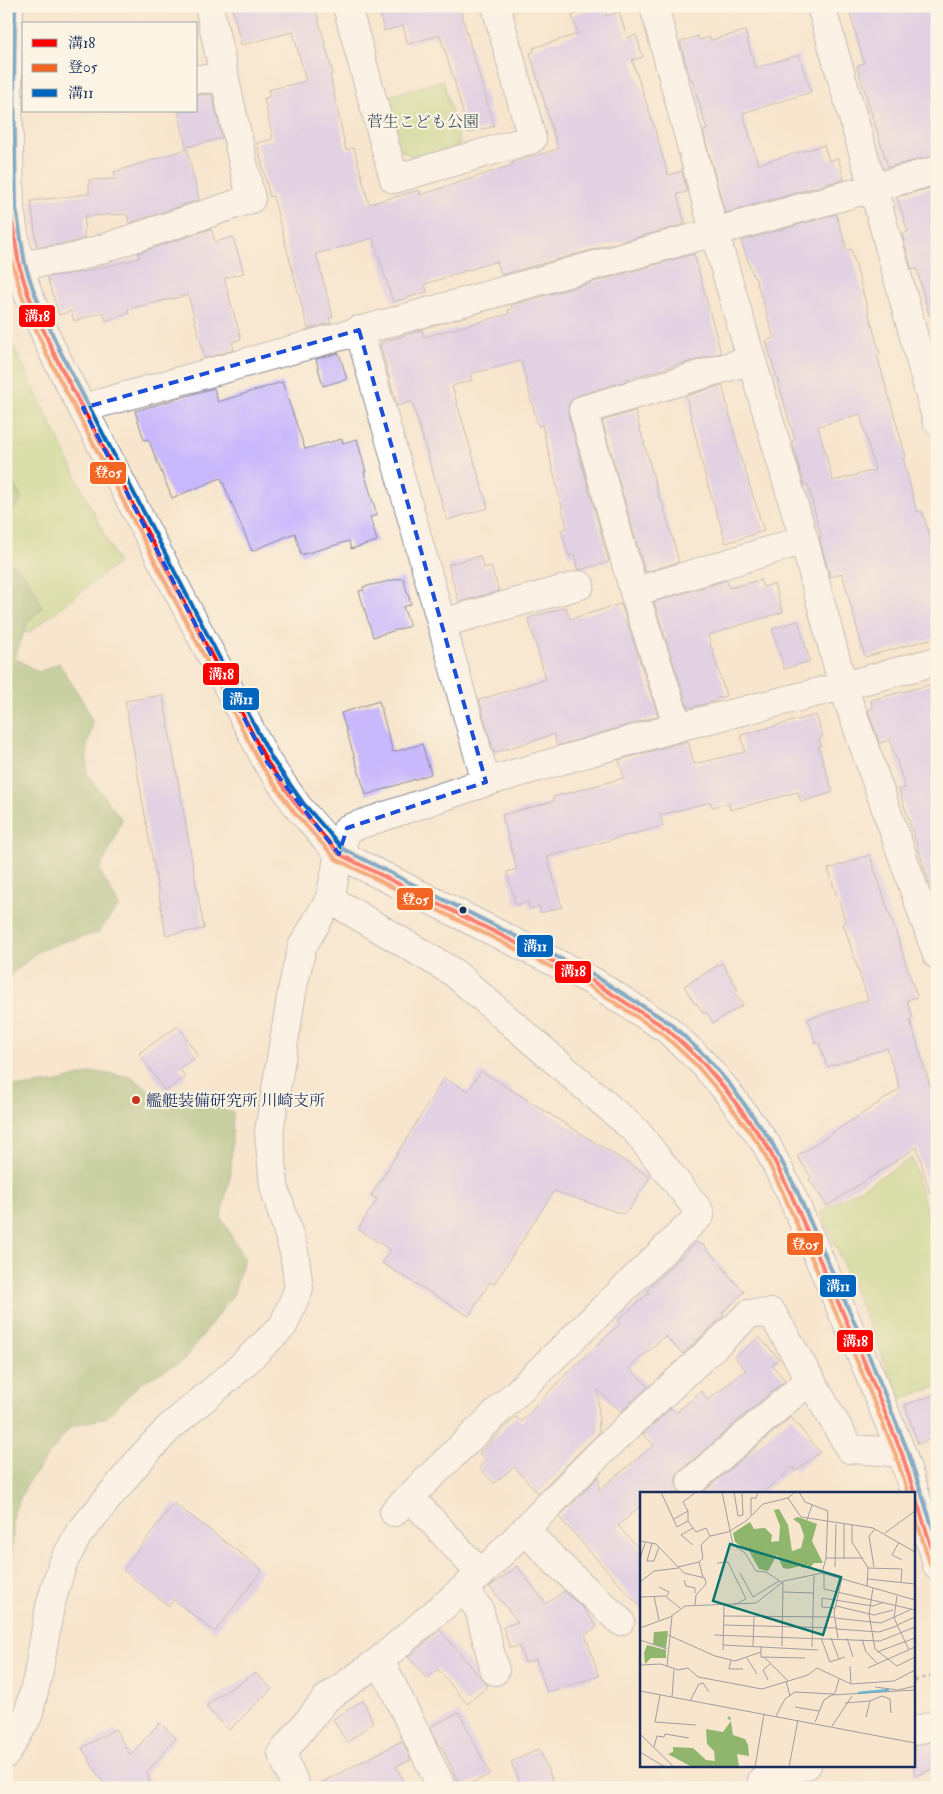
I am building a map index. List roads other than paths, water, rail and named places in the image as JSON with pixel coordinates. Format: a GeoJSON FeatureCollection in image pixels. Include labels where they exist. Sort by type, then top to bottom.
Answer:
{"type":"FeatureCollection","features":[{"type":"Feature","properties":{"kind":"street"},"geometry":{"type":"LineString","coordinates":[[9,6],[16,86],[10,210],[19,265],[17,296],[54,352],[267,762],[298,807],[339,854],[592,981],[667,1029],[702,1062],[726,1090],[766,1144],[790,1192],[866,1366],[902,1454],[914,1492]]}},
{"type":"Feature","properties":{"kind":"street"},"geometry":{"type":"LineString","coordinates":[[19,265],[74,258],[251,199],[209,6]]}},
{"type":"Feature","properties":{"kind":"street"},"geometry":{"type":"LineString","coordinates":[[347,6],[394,179],[532,139],[496,6]]}},
{"type":"Feature","properties":{"kind":"street"},"geometry":{"type":"LineString","coordinates":[[654,6],[714,231],[804,540],[844,686],[937,955]]}},
{"type":"Feature","properties":{"kind":"street"},"geometry":{"type":"LineString","coordinates":[[821,6],[874,187],[937,421]]}},
{"type":"Feature","properties":{"kind":"street"},"geometry":{"type":"LineString","coordinates":[[198,79],[224,78]]}},
{"type":"Feature","properties":{"kind":"street"},"geometry":{"type":"LineString","coordinates":[[82,408],[937,170]]}},
{"type":"Feature","properties":{"kind":"street"},"geometry":{"type":"LineString","coordinates":[[360,330],[486,782]]}},
{"type":"Feature","properties":{"kind":"street"},"geometry":{"type":"LineString","coordinates":[[678,727],[634,592],[583,410],[751,360]]}},
{"type":"Feature","properties":{"kind":"street"},"geometry":{"type":"LineString","coordinates":[[634,592],[804,540]]}},
{"type":"Feature","properties":{"kind":"street"},"geometry":{"type":"LineString","coordinates":[[442,623],[580,585]]}},
{"type":"Feature","properties":{"kind":"street"},"geometry":{"type":"LineString","coordinates":[[6,1754],[28,1716],[38,1675],[50,1606],[62,1565],[78,1535],[141,1458],[169,1428],[234,1373],[283,1326],[299,1288],[294,1252],[274,1186],[269,1132],[293,986],[302,947],[330,899],[339,854],[347,829],[486,782],[678,727],[844,686],[937,660]]}},
{"type":"Feature","properties":{"kind":"street"},"geometry":{"type":"LineString","coordinates":[[330,899],[453,972],[636,1131],[699,1211],[700,1215],[402,1505],[473,1582],[495,1671]]}},
{"type":"Feature","properties":{"kind":"street"},"geometry":{"type":"LineString","coordinates":[[296,1788],[282,1753],[326,1700],[380,1660],[473,1582],[602,1451],[749,1314],[772,1313],[850,1449],[882,1450],[902,1454]]}},
{"type":"Feature","properties":{"kind":"street"},"geometry":{"type":"LineString","coordinates":[[691,1482],[810,1380]]}},
{"type":"Feature","properties":{"kind":"street"},"geometry":{"type":"LineString","coordinates":[[916,1497],[937,1566]]}},
{"type":"Feature","properties":{"kind":"street"},"geometry":{"type":"LineString","coordinates":[[525,1530],[557,1563],[620,1621]]}},
{"type":"Feature","properties":{"kind":"street"},"geometry":{"type":"LineString","coordinates":[[380,1660],[442,1788]]}},
{"type":"Feature","properties":{"kind":"street"},"geometry":{"type":"LineString","coordinates":[[916,1731],[937,1724]]}},
{"type":"Feature","properties":{"kind":"street"},"geometry":{"type":"LineString","coordinates":[[762,1780],[805,1766]]}},
{"type":"Feature","properties":{"kind":"place","name":"艦艇装備研究所 川崎支所"},"geometry":{"type":"Point","coordinates":[136,1100]}},
{"type":"Feature","properties":{"kind":"park label","name":"菅生こども公園"},"geometry":{"type":"Point","coordinates":[423,121]}}]}
